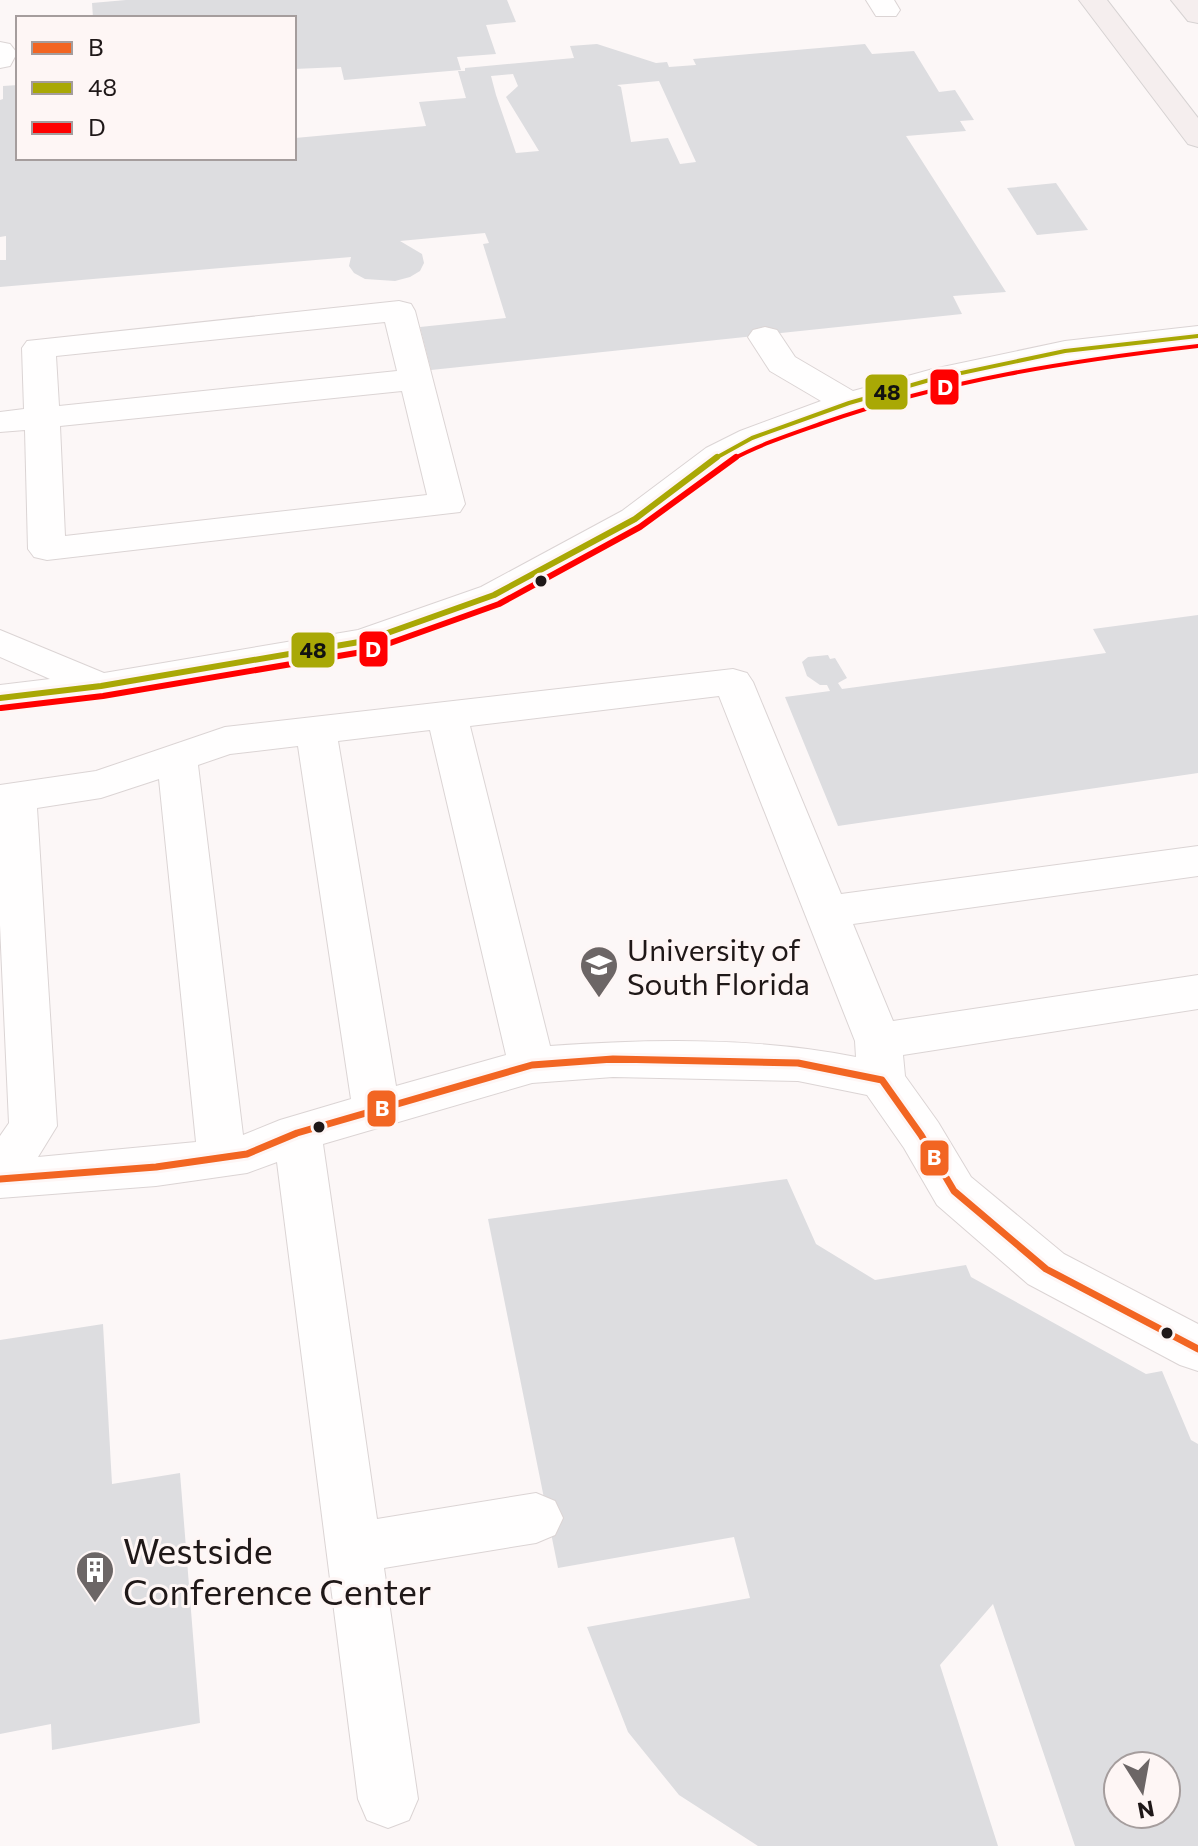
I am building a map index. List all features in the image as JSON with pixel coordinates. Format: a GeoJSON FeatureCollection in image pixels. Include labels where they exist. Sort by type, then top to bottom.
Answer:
{"type":"FeatureCollection","features":[{"type":"Feature","properties":{"kind":"main road"},"geometry":{"type":"LineString","coordinates":[[1093,0],[1198,138]]}},
{"type":"Feature","properties":{"kind":"main road"},"geometry":{"type":"LineString","coordinates":[[1185,0],[1198,15]]}},
{"type":"Feature","properties":{"kind":"street"},"geometry":{"type":"LineString","coordinates":[[0,50],[3,53],[0,60]]}},
{"type":"Feature","properties":{"kind":"street"},"geometry":{"type":"LineString","coordinates":[[399,311],[447,504],[47,549],[42,418],[39,348],[399,311]]}},
{"type":"Feature","properties":{"kind":"street"},"geometry":{"type":"LineString","coordinates":[[0,698],[101,686],[365,641],[494,595],[635,519],[719,456],[752,438],[849,403],[933,379],[1065,351],[1198,336]]}},
{"type":"Feature","properties":{"kind":"street"},"geometry":{"type":"LineString","coordinates":[[765,337],[782,364],[849,403]]}},
{"type":"Feature","properties":{"kind":"street"},"geometry":{"type":"LineString","coordinates":[[0,422],[416,379]]}},
{"type":"Feature","properties":{"kind":"street"},"geometry":{"type":"LineString","coordinates":[[0,642],[101,686]]}},
{"type":"Feature","properties":{"kind":"street"},"geometry":{"type":"LineString","coordinates":[[0,1176],[33,1126],[7,798],[101,784],[225,741],[733,682],[827,912],[880,1060],[954,1191],[1046,1269],[1198,1349]]}},
{"type":"Feature","properties":{"kind":"street"},"geometry":{"type":"LineString","coordinates":[[447,715],[532,1065]]}},
{"type":"Feature","properties":{"kind":"street"},"geometry":{"type":"LineString","coordinates":[[316,731],[376,1109]]}},
{"type":"Feature","properties":{"kind":"street"},"geometry":{"type":"LineString","coordinates":[[177,758],[222,1158]]}},
{"type":"Feature","properties":{"kind":"street"},"geometry":{"type":"LineString","coordinates":[[827,912],[1198,861]]}},
{"type":"Feature","properties":{"kind":"street"},"geometry":{"type":"LineString","coordinates":[[0,1176],[156,1167],[247,1154],[297,1133],[532,1065],[613,1059],[798,1063],[880,1060],[1198,992]]}},
{"type":"Feature","properties":{"kind":"street"},"geometry":{"type":"LineString","coordinates":[[297,1133],[388,1799]]}},
{"type":"Feature","properties":{"kind":"street"},"geometry":{"type":"LineString","coordinates":[[353,1548],[536,1518]]}},
{"type":"Feature","properties":{"kind":"building"},"geometry":{"type":"Polygon","coordinates":[[[126,0],[507,0],[516,22],[486,25],[496,54],[457,57],[461,70],[344,80],[341,67],[296,69],[296,16],[93,16],[92,3],[126,0]]]}},
{"type":"Feature","properties":{"kind":"building"},"geometry":{"type":"Polygon","coordinates":[[[597,44],[656,63],[667,62],[669,67],[696,65],[693,59],[865,44],[872,54],[914,51],[939,92],[955,90],[974,120],[960,121],[966,131],[906,136],[1006,292],[953,296],[962,314],[431,370],[420,327],[506,318],[483,244],[489,243],[485,233],[400,241],[422,254],[424,263],[420,271],[395,281],[365,279],[354,273],[349,266],[351,257],[0,287],[0,260],[6,260],[6,236],[0,237],[0,100],[3,99],[3,86],[16,85],[16,160],[296,160],[296,138],[426,126],[419,102],[466,98],[458,71],[465,71],[465,68],[574,58],[570,46],[597,44]],[[513,74],[491,76],[516,153],[539,151],[506,97],[518,86],[513,74]],[[659,81],[617,85],[621,87],[631,142],[668,138],[680,164],[696,162],[659,81]]]}},
{"type":"Feature","properties":{"kind":"building"},"geometry":{"type":"Polygon","coordinates":[[[1056,183],[1088,230],[1037,235],[1007,188],[1056,183]]]}},
{"type":"Feature","properties":{"kind":"building"},"geometry":{"type":"Polygon","coordinates":[[[1198,615],[1198,773],[838,826],[785,697],[830,691],[827,685],[820,685],[807,676],[802,662],[808,657],[828,655],[830,659],[835,658],[847,678],[838,683],[842,689],[1106,653],[1093,629],[1198,615]]]}},
{"type":"Feature","properties":{"kind":"building"},"geometry":{"type":"Polygon","coordinates":[[[787,1179],[816,1244],[875,1280],[966,1265],[971,1277],[1146,1374],[1162,1371],[1191,1440],[1198,1444],[1198,1846],[1075,1846],[993,1604],[940,1665],[998,1846],[758,1846],[679,1795],[628,1732],[587,1627],[750,1598],[734,1537],[558,1568],[488,1219],[787,1179]]]}},
{"type":"Feature","properties":{"kind":"building","name":"Westside Conference Center"},"geometry":{"type":"Polygon","coordinates":[[[103,1324],[112,1484],[180,1473],[200,1723],[52,1750],[51,1724],[0,1734],[0,1340],[103,1324]]]}},
{"type":"Feature","properties":{"kind":"transit line","name":"48"},"geometry":{"type":"LineString","coordinates":[[0,698],[101,686],[365,641],[494,595],[635,519],[719,456],[752,438],[849,403],[933,379],[1065,351],[1198,336]]}},
{"type":"Feature","properties":{"kind":"transit line","name":"D"},"geometry":{"type":"LineString","coordinates":[[1,708],[103,696],[368,651],[499,604],[640,527],[724,464],[756,447],[852,413],[935,389],[1067,361],[1198,346]]}},
{"type":"Feature","properties":{"kind":"transit line","name":"B"},"geometry":{"type":"LineString","coordinates":[[0,1179],[156,1167],[247,1154],[297,1133],[532,1065],[613,1059],[798,1063],[882,1080],[921,1135],[954,1191],[1046,1269],[1198,1349]]}},
{"type":"Feature","properties":{"kind":"place","name":"University of South Florida"},"geometry":{"type":"Point","coordinates":[599,999]}},
{"type":"Feature","properties":{"kind":"place","name":"Westside Conference Center"},"geometry":{"type":"Point","coordinates":[95,1604]}}]}
